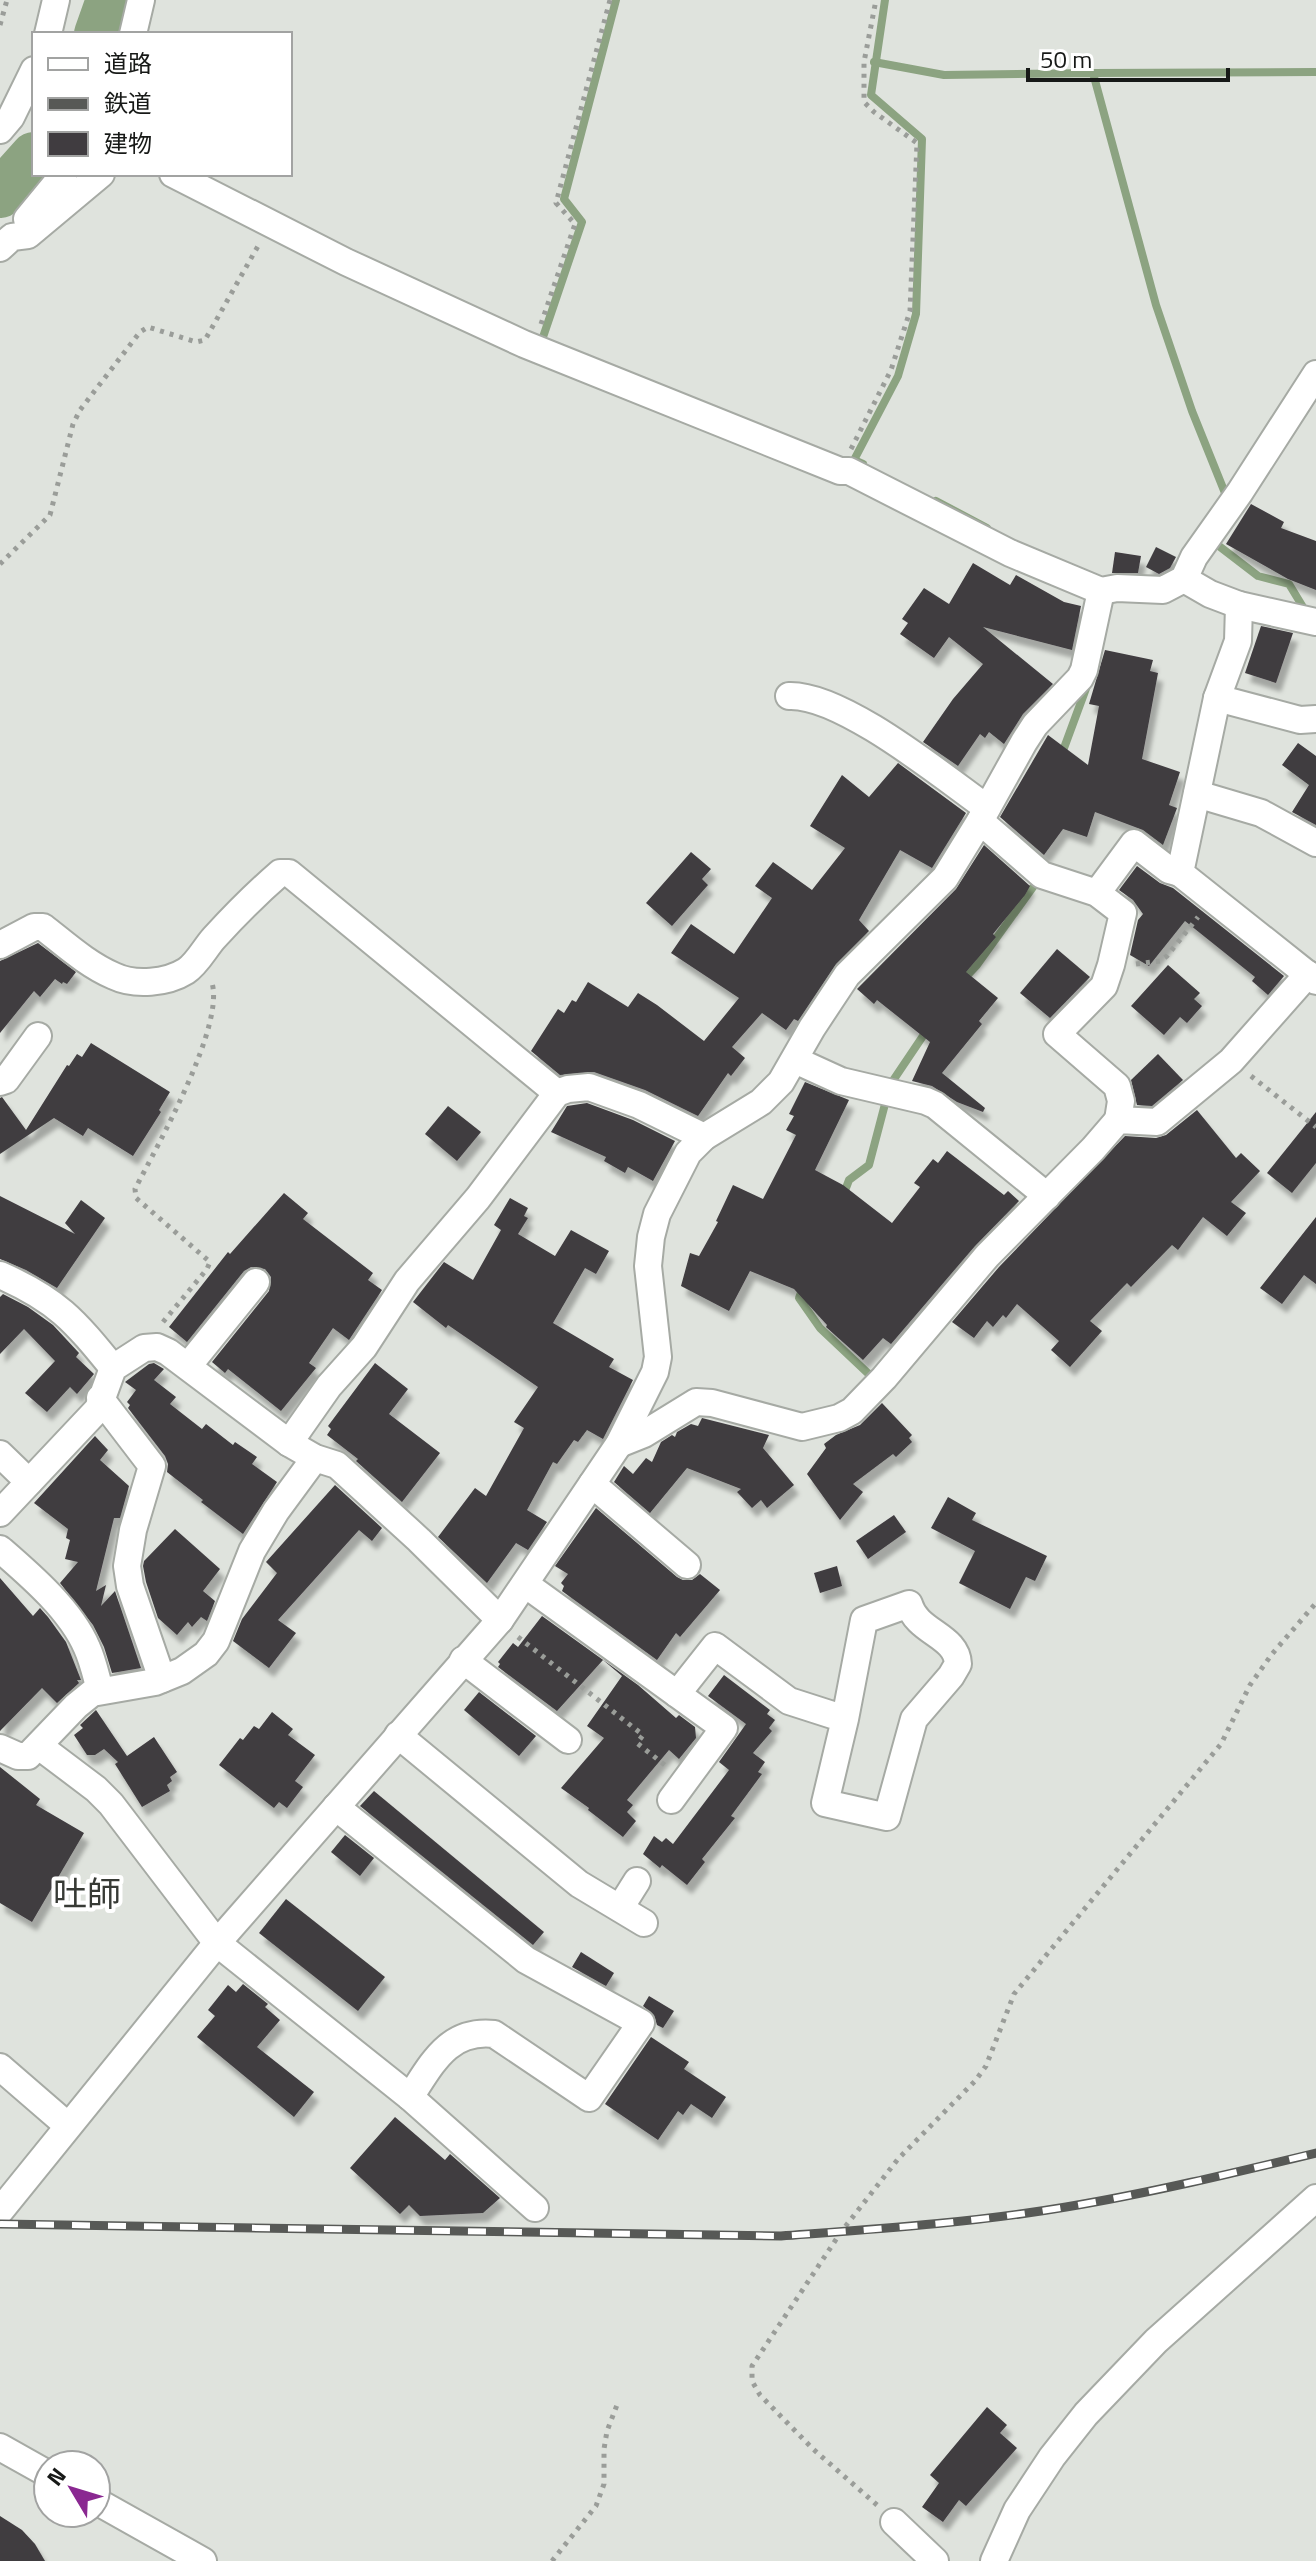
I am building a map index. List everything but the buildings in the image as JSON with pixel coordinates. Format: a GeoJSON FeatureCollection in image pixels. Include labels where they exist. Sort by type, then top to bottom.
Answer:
{"type":"FeatureCollection","features":[{"type":"Feature","properties":{"kind":"street"},"geometry":{"type":"LineString","coordinates":[[48,32],[56,0]]}},
{"type":"Feature","properties":{"kind":"street"},"geometry":{"type":"LineString","coordinates":[[133,32],[141,0]]}},
{"type":"Feature","properties":{"kind":"street"},"geometry":{"type":"LineString","coordinates":[[151,32],[154,0]]}},
{"type":"Feature","properties":{"kind":"street"},"geometry":{"type":"LineString","coordinates":[[0,130],[11,117],[32,74]]}},
{"type":"Feature","properties":{"kind":"street"},"geometry":{"type":"LineString","coordinates":[[6,242],[62,176]]}},
{"type":"Feature","properties":{"kind":"street"},"geometry":{"type":"LineString","coordinates":[[6,242],[28,235],[99,176]]}},
{"type":"Feature","properties":{"kind":"street"},"geometry":{"type":"LineString","coordinates":[[177,176],[346,262],[533,348],[840,471],[849,471],[1010,553],[1101,591],[1117,588],[1163,590],[1184,579],[1194,557],[1316,374]]}},
{"type":"Feature","properties":{"kind":"street"},"geometry":{"type":"LineString","coordinates":[[1184,579],[1210,594],[1239,605],[1316,622]]}},
{"type":"Feature","properties":{"kind":"street"},"geometry":{"type":"LineString","coordinates":[[0,2211],[217,1943],[500,1620],[525,1584],[619,1444],[655,1372],[658,1357],[648,1266],[651,1237],[657,1214],[688,1153],[704,1137],[772,1093],[847,975],[945,878],[1035,725],[1080,678],[1101,591]]}},
{"type":"Feature","properties":{"kind":"street"},"geometry":{"type":"LineString","coordinates":[[1180,873],[1217,698],[1238,641],[1239,605]]}},
{"type":"Feature","properties":{"kind":"street"},"geometry":{"type":"LineString","coordinates":[[619,1444],[644,1434],[696,1402],[712,1403],[802,1427],[839,1418],[852,1411],[884,1378],[987,1256],[1118,1120],[1121,1101],[1117,1086],[1057,1034],[1104,986],[1123,913],[1097,893],[1042,875],[984,814],[867,724],[812,698],[789,696]]}},
{"type":"Feature","properties":{"kind":"street"},"geometry":{"type":"LineString","coordinates":[[1217,698],[1300,720],[1316,719]]}},
{"type":"Feature","properties":{"kind":"street"},"geometry":{"type":"LineString","coordinates":[[1197,794],[1261,813],[1316,843]]}},
{"type":"Feature","properties":{"kind":"street"},"geometry":{"type":"LineString","coordinates":[[1097,893],[1134,843],[1169,870],[1180,873],[1312,978],[1231,1061],[1157,1122],[1118,1120]]}},
{"type":"Feature","properties":{"kind":"street"},"geometry":{"type":"LineString","coordinates":[[0,945],[34,927],[43,927],[85,960],[117,978],[145,982],[175,976],[189,970],[261,889],[280,873],[289,873],[557,1093]]}},
{"type":"Feature","properties":{"kind":"street"},"geometry":{"type":"LineString","coordinates":[[0,1082],[6,1080],[38,1036]]}},
{"type":"Feature","properties":{"kind":"street"},"geometry":{"type":"LineString","coordinates":[[795,1060],[841,1081],[935,1105],[1047,1196]]}},
{"type":"Feature","properties":{"kind":"street"},"geometry":{"type":"LineString","coordinates":[[289,1443],[329,1386],[364,1347],[407,1281],[478,1198],[557,1093],[589,1087],[639,1105],[704,1137]]}},
{"type":"Feature","properties":{"kind":"street"},"geometry":{"type":"LineString","coordinates":[[0,1275],[36,1291],[62,1309],[113,1368]]}},
{"type":"Feature","properties":{"kind":"street"},"geometry":{"type":"LineString","coordinates":[[188,1366],[256,1282]]}},
{"type":"Feature","properties":{"kind":"street"},"geometry":{"type":"LineString","coordinates":[[0,1513],[98,1409],[113,1368],[144,1348],[157,1347],[188,1366],[289,1443],[315,1458],[337,1465],[500,1620]]}},
{"type":"Feature","properties":{"kind":"street"},"geometry":{"type":"LineString","coordinates":[[100,1398],[152,1466],[133,1530],[127,1566],[130,1586],[162,1679]]}},
{"type":"Feature","properties":{"kind":"street"},"geometry":{"type":"LineString","coordinates":[[0,1454],[29,1482]]}},
{"type":"Feature","properties":{"kind":"street"},"geometry":{"type":"LineString","coordinates":[[0,1748],[18,1756],[28,1756],[85,1698],[100,1690],[155,1682],[195,1664],[216,1641],[252,1551],[276,1511],[315,1458]]}},
{"type":"Feature","properties":{"kind":"street"},"geometry":{"type":"LineString","coordinates":[[592,1484],[687,1565]]}},
{"type":"Feature","properties":{"kind":"street"},"geometry":{"type":"LineString","coordinates":[[0,1549],[50,1596],[74,1627],[87,1647],[100,1690]]}},
{"type":"Feature","properties":{"kind":"street"},"geometry":{"type":"LineString","coordinates":[[525,1584],[724,1728],[678,1790]]}},
{"type":"Feature","properties":{"kind":"street"},"geometry":{"type":"LineString","coordinates":[[909,1604],[912,1616],[955,1650],[958,1664],[914,1719],[887,1817],[825,1803],[845,1719],[864,1620],[909,1604]]}},
{"type":"Feature","properties":{"kind":"street"},"geometry":{"type":"LineString","coordinates":[[677,1694],[715,1646],[789,1701],[845,1719]]}},
{"type":"Feature","properties":{"kind":"street"},"geometry":{"type":"LineString","coordinates":[[463,1660],[568,1740]]}},
{"type":"Feature","properties":{"kind":"street"},"geometry":{"type":"LineString","coordinates":[[398,1735],[579,1884],[644,1923]]}},
{"type":"Feature","properties":{"kind":"street"},"geometry":{"type":"LineString","coordinates":[[39,1746],[111,1804],[217,1943],[410,2097],[535,2208]]}},
{"type":"Feature","properties":{"kind":"street"},"geometry":{"type":"LineString","coordinates":[[336,1807],[526,1960],[641,2023],[589,2098],[494,2034],[481,2033],[468,2035],[438,2055],[410,2097]]}},
{"type":"Feature","properties":{"kind":"street"},"geometry":{"type":"LineString","coordinates":[[620,1908],[637,1881]]}},
{"type":"Feature","properties":{"kind":"street"},"geometry":{"type":"LineString","coordinates":[[0,2067],[67,2125]]}},
{"type":"Feature","properties":{"kind":"street"},"geometry":{"type":"LineString","coordinates":[[994,2561],[1017,2510],[1052,2457],[1086,2414],[1156,2341],[1316,2198]]}},
{"type":"Feature","properties":{"kind":"street"},"geometry":{"type":"LineString","coordinates":[[0,2447],[32,2465]]}},
{"type":"Feature","properties":{"kind":"street"},"geometry":{"type":"LineString","coordinates":[[112,2510],[203,2561]]}},
{"type":"Feature","properties":{"kind":"street"},"geometry":{"type":"LineString","coordinates":[[894,2522],[935,2561]]}},
{"type":"Feature","properties":{"kind":"path"},"geometry":{"type":"LineString","coordinates":[[0,25],[7,0]]}},
{"type":"Feature","properties":{"kind":"path"},"geometry":{"type":"LineString","coordinates":[[533,348],[575,224],[556,203],[610,0]]}},
{"type":"Feature","properties":{"kind":"path"},"geometry":{"type":"LineString","coordinates":[[840,471],[891,370],[910,311],[917,143],[864,102],[864,62],[876,0]]}},
{"type":"Feature","properties":{"kind":"path"},"geometry":{"type":"LineString","coordinates":[[0,564],[50,515],[73,424],[80,410],[140,332],[148,327],[196,342],[205,340],[271,224]]}},
{"type":"Feature","properties":{"kind":"path"},"geometry":{"type":"LineString","coordinates":[[1111,965],[1163,959],[1213,900]]}},
{"type":"Feature","properties":{"kind":"path"},"geometry":{"type":"LineString","coordinates":[[144,1348],[210,1262],[136,1198],[135,1189],[186,1093],[214,1007],[215,990],[201,955]]}},
{"type":"Feature","properties":{"kind":"path"},"geometry":{"type":"LineString","coordinates":[[1231,1061],[1316,1127]]}},
{"type":"Feature","properties":{"kind":"path"},"geometry":{"type":"LineString","coordinates":[[894,2522],[890,2515],[813,2449],[760,2395],[752,2381],[752,2366],[841,2232],[898,2159],[986,2066],[1014,1994],[1221,1744],[1250,1685],[1316,1603]]}},
{"type":"Feature","properties":{"kind":"path"},"geometry":{"type":"LineString","coordinates":[[500,1620],[643,1735],[637,1743],[678,1790]]}},
{"type":"Feature","properties":{"kind":"path"},"geometry":{"type":"LineString","coordinates":[[552,2561],[596,2506],[604,2484],[607,2431],[617,2405]]}},
{"type":"Feature","properties":{"kind":"waterway"},"geometry":{"type":"LineString","coordinates":[[99,32],[110,0]]}},
{"type":"Feature","properties":{"kind":"waterway"},"geometry":{"type":"LineString","coordinates":[[536,341],[541,343],[582,222],[564,199],[616,0]]}},
{"type":"Feature","properties":{"kind":"waterway"},"geometry":{"type":"LineString","coordinates":[[863,464],[854,460],[898,376],[916,314],[922,139],[871,95],[885,0]]}},
{"type":"Feature","properties":{"kind":"waterway"},"geometry":{"type":"LineString","coordinates":[[874,62],[944,75],[1093,73],[1156,305],[1192,411],[1225,493]]}},
{"type":"Feature","properties":{"kind":"waterway"},"geometry":{"type":"LineString","coordinates":[[1093,73],[1316,72]]}},
{"type":"Feature","properties":{"kind":"waterway"},"geometry":{"type":"LineString","coordinates":[[0,194],[32,158]]}},
{"type":"Feature","properties":{"kind":"waterway"},"geometry":{"type":"LineString","coordinates":[[936,501],[987,528]]}},
{"type":"Feature","properties":{"kind":"waterway"},"geometry":{"type":"LineString","coordinates":[[1217,540],[1215,543],[1258,576],[1289,584],[1306,612]]}},
{"type":"Feature","properties":{"kind":"waterway"},"geometry":{"type":"LineString","coordinates":[[1058,755],[1064,748],[1088,683]]}},
{"type":"Feature","properties":{"kind":"waterway"},"geometry":{"type":"LineString","coordinates":[[963,980],[1036,883]]}},
{"type":"Feature","properties":{"kind":"waterway"},"geometry":{"type":"LineString","coordinates":[[843,1196],[849,1180],[869,1165],[890,1085],[927,1030]]}},
{"type":"Feature","properties":{"kind":"waterway"},"geometry":{"type":"LineString","coordinates":[[804,1285],[799,1298],[820,1328],[873,1378]]}},
{"type":"Feature","properties":{"kind":"railway"},"geometry":{"type":"LineString","coordinates":[[0,2224],[781,2236],[1031,2213],[1160,2189],[1316,2153]]}},
{"type":"Feature","properties":{"kind":"district","name":"吐師"},"geometry":{"type":"Point","coordinates":[87,1893]}}]}
